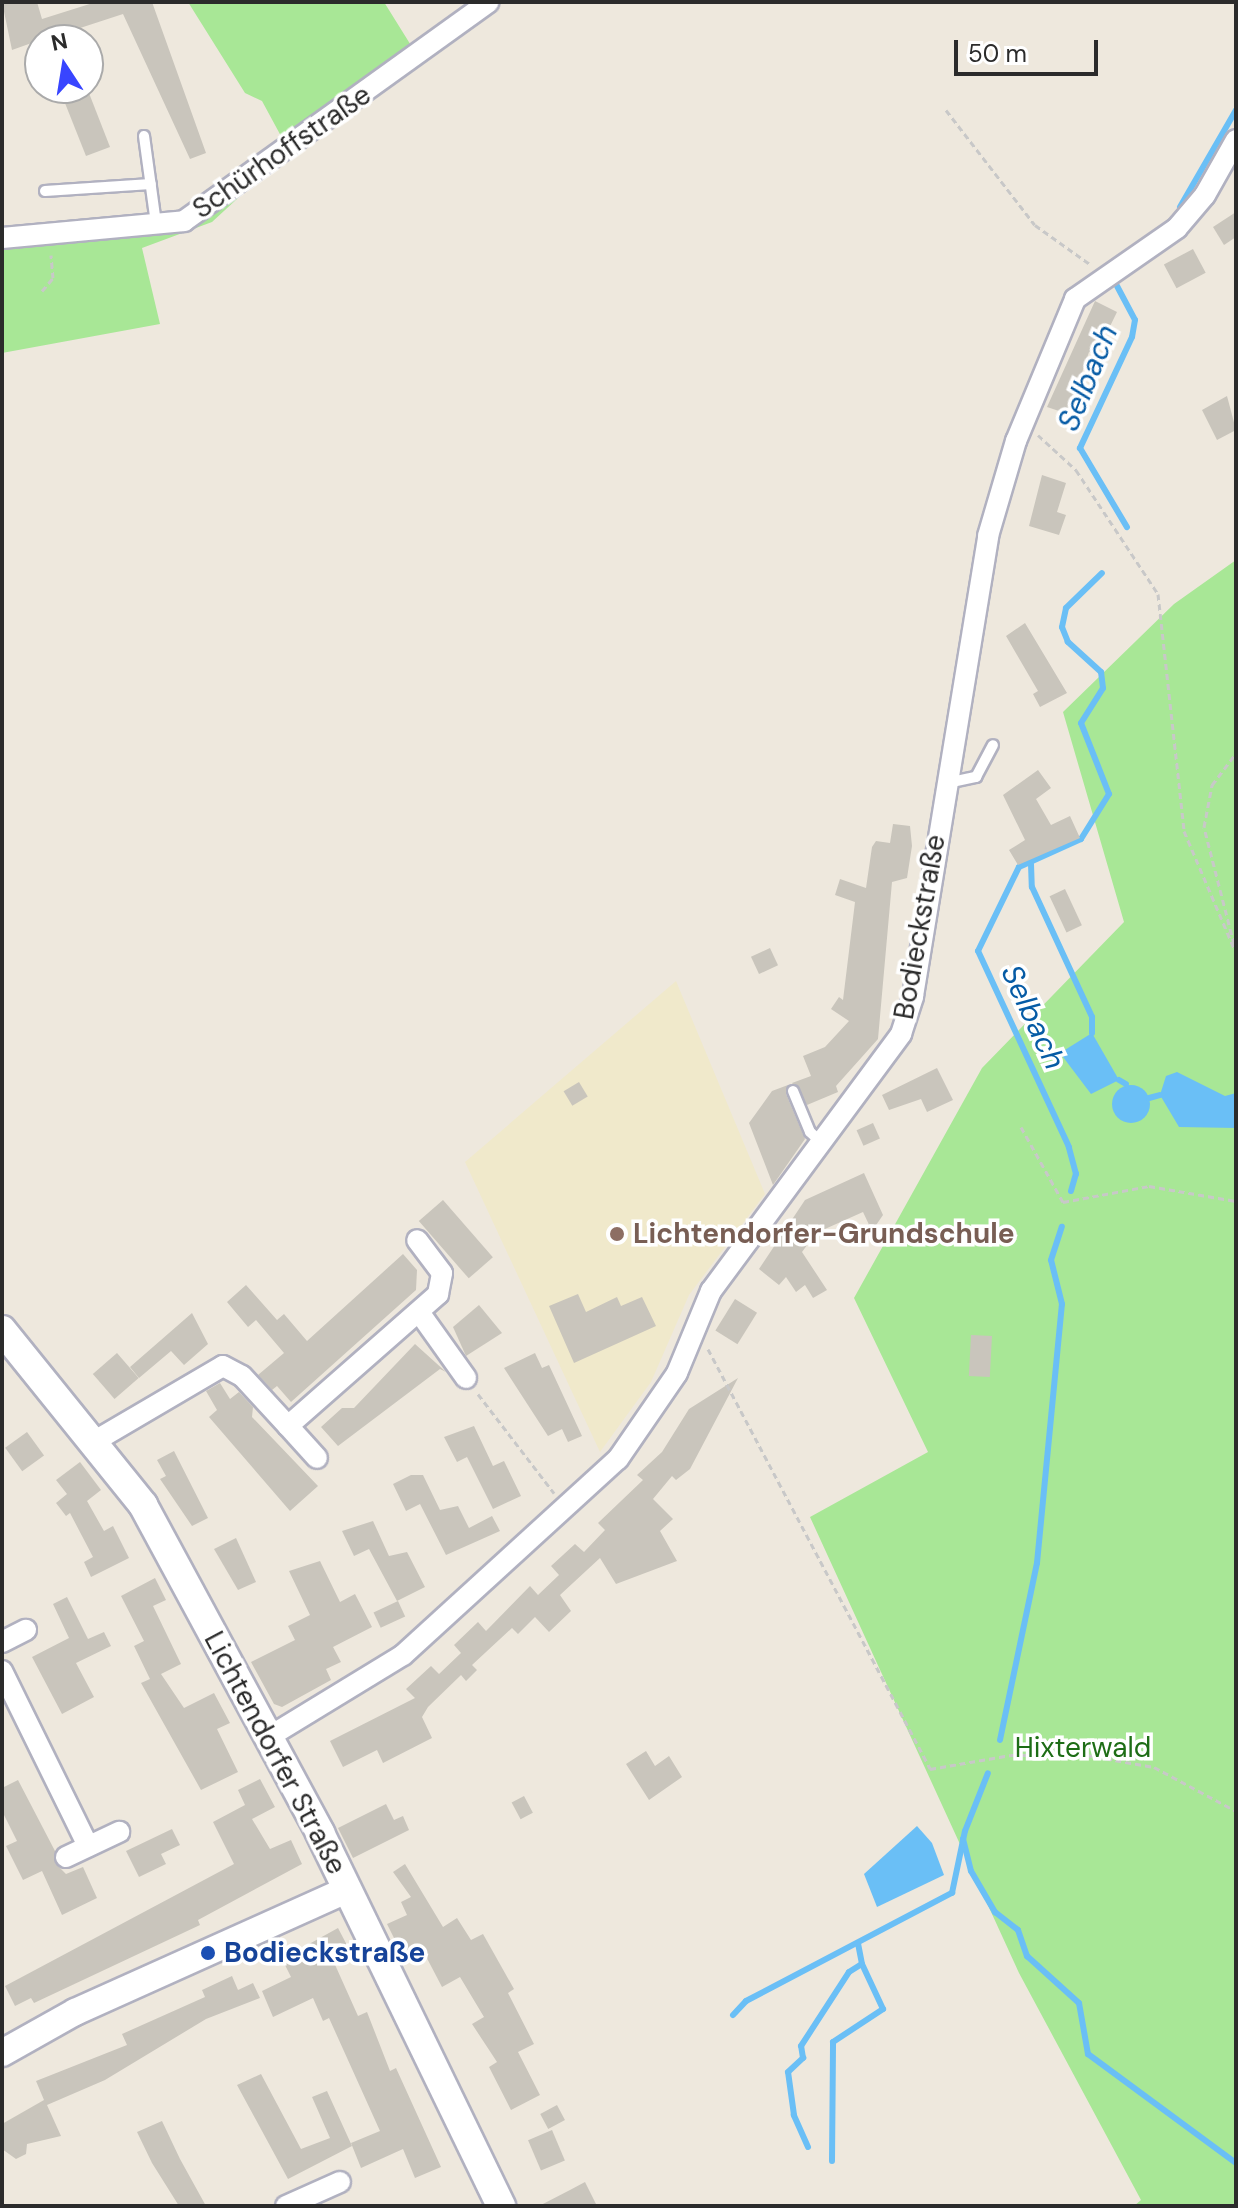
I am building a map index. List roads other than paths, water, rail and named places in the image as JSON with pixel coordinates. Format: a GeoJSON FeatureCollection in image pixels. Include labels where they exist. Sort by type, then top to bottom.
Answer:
{"type":"FeatureCollection","features":[{"type":"Feature","properties":{"kind":"main road","name":"Lichtendorfer Straße"},"geometry":{"type":"LineString","coordinates":[[2,1330],[95,1441],[143,1505],[347,1890],[501,2206]]}},
{"type":"Feature","properties":{"kind":"street","name":"Schürhoffstraße"},"geometry":{"type":"LineString","coordinates":[[2,238],[156,224],[203,212],[489,2]]}},
{"type":"Feature","properties":{"kind":"street","name":"Bodieckstraße"},"geometry":{"type":"LineString","coordinates":[[267,1738],[379,1673],[566,1508],[649,1421],[689,1343],[711,1291],[823,1144],[907,1019],[988,536],[1023,422],[1067,312],[1107,276],[1160,243],[1187,217],[1236,140]]}},
{"type":"Feature","properties":{"kind":"street"},"geometry":{"type":"LineString","coordinates":[[288,1426],[419,1312],[444,1281],[417,1240]]}},
{"type":"Feature","properties":{"kind":"street"},"geometry":{"type":"LineString","coordinates":[[419,1312],[466,1378]]}},
{"type":"Feature","properties":{"kind":"street"},"geometry":{"type":"LineString","coordinates":[[95,1441],[223,1366],[242,1376],[317,1458]]}},
{"type":"Feature","properties":{"kind":"street"},"geometry":{"type":"LineString","coordinates":[[2,1642],[26,1630]]}},
{"type":"Feature","properties":{"kind":"street"},"geometry":{"type":"LineString","coordinates":[[2,1671],[88,1846]]}},
{"type":"Feature","properties":{"kind":"street"},"geometry":{"type":"LineString","coordinates":[[66,1857],[119,1832]]}},
{"type":"Feature","properties":{"kind":"street"},"geometry":{"type":"LineString","coordinates":[[2,2053],[75,2012],[347,1890]]}},
{"type":"Feature","properties":{"kind":"street"},"geometry":{"type":"LineString","coordinates":[[286,2206],[340,2182]]}},
{"type":"Feature","properties":{"kind":"lane"},"geometry":{"type":"LineString","coordinates":[[144,136],[156,224]]}},
{"type":"Feature","properties":{"kind":"lane"},"geometry":{"type":"LineString","coordinates":[[45,191],[151,184]]}},
{"type":"Feature","properties":{"kind":"lane"},"geometry":{"type":"LineString","coordinates":[[945,783],[976,777],[993,745]]}},
{"type":"Feature","properties":{"kind":"lane"},"geometry":{"type":"LineString","coordinates":[[793,1091],[810,1132],[823,1144]]}},
{"type":"Feature","properties":{"kind":"water"},"geometry":{"type":"Polygon","coordinates":[[[1092,1033],[1119,1080],[1091,1094],[1060,1053],[1092,1033]]]}},
{"type":"Feature","properties":{"kind":"water"},"geometry":{"type":"Polygon","coordinates":[[[1177,1072],[1225,1096],[1236,1093],[1236,1128],[1179,1127],[1160,1095],[1166,1076],[1177,1072]]]}},
{"type":"Feature","properties":{"kind":"water"},"geometry":{"type":"Polygon","coordinates":[[[1131,1085],[1144,1091],[1150,1104],[1144,1117],[1131,1123],[1118,1117],[1112,1104],[1118,1091],[1131,1085]]]}},
{"type":"Feature","properties":{"kind":"water"},"geometry":{"type":"Polygon","coordinates":[[[917,1826],[932,1843],[944,1875],[877,1907],[864,1874],[917,1826]]]}},
{"type":"Feature","properties":{"kind":"waterway","name":"Selbach"},"geometry":{"type":"LineString","coordinates":[[1180,207],[1236,110]]}},
{"type":"Feature","properties":{"kind":"waterway","name":"Selbach"},"geometry":{"type":"LineString","coordinates":[[1117,286],[1135,320],[1132,337],[1080,448],[1127,527]]}},
{"type":"Feature","properties":{"kind":"waterway","name":"Selbach"},"geometry":{"type":"LineString","coordinates":[[1071,1191],[1076,1174],[1069,1147],[978,951],[1019,867],[1081,839],[1109,794],[1081,723],[1103,688],[1101,672],[1068,642],[1062,627],[1066,608],[1102,573]]}},
{"type":"Feature","properties":{"kind":"waterway"},"geometry":{"type":"LineString","coordinates":[[1031,864],[1032,887],[1092,1017],[1092,1033]]}},
{"type":"Feature","properties":{"kind":"waterway"},"geometry":{"type":"LineString","coordinates":[[1119,1080],[1126,1084]]}},
{"type":"Feature","properties":{"kind":"waterway"},"geometry":{"type":"LineString","coordinates":[[1149,1098],[1160,1095]]}},
{"type":"Feature","properties":{"kind":"waterway","name":"Selbach"},"geometry":{"type":"LineString","coordinates":[[1000,1740],[1037,1563],[1062,1304],[1051,1260],[1062,1227]]}},
{"type":"Feature","properties":{"kind":"waterway","name":"Selbach"},"geometry":{"type":"LineString","coordinates":[[733,2015],[746,2001],[952,1893],[965,1831],[988,1773]]}},
{"type":"Feature","properties":{"kind":"waterway"},"geometry":{"type":"LineString","coordinates":[[963,1839],[971,1871],[995,1912],[1018,1930],[1027,1956],[1079,2003],[1088,2054],[1236,2163]]}},
{"type":"Feature","properties":{"kind":"waterway"},"geometry":{"type":"LineString","coordinates":[[808,2147],[794,2115],[788,2072],[803,2058],[801,2046],[849,1972],[862,1964],[858,1943]]}},
{"type":"Feature","properties":{"kind":"waterway"},"geometry":{"type":"LineString","coordinates":[[832,2161],[833,2042],[883,2009],[862,1964]]}},
{"type":"Feature","properties":{"kind":"place","name":"Lichtendorfer-Grundschule"},"geometry":{"type":"Point","coordinates":[617,1234]}},
{"type":"Feature","properties":{"kind":"place","name":"Bodieckstraße"},"geometry":{"type":"Point","coordinates":[208,1953]}},
{"type":"Feature","properties":{"kind":"park label","name":"Hixterwald"},"geometry":{"type":"Point","coordinates":[1083,1748]}}]}
